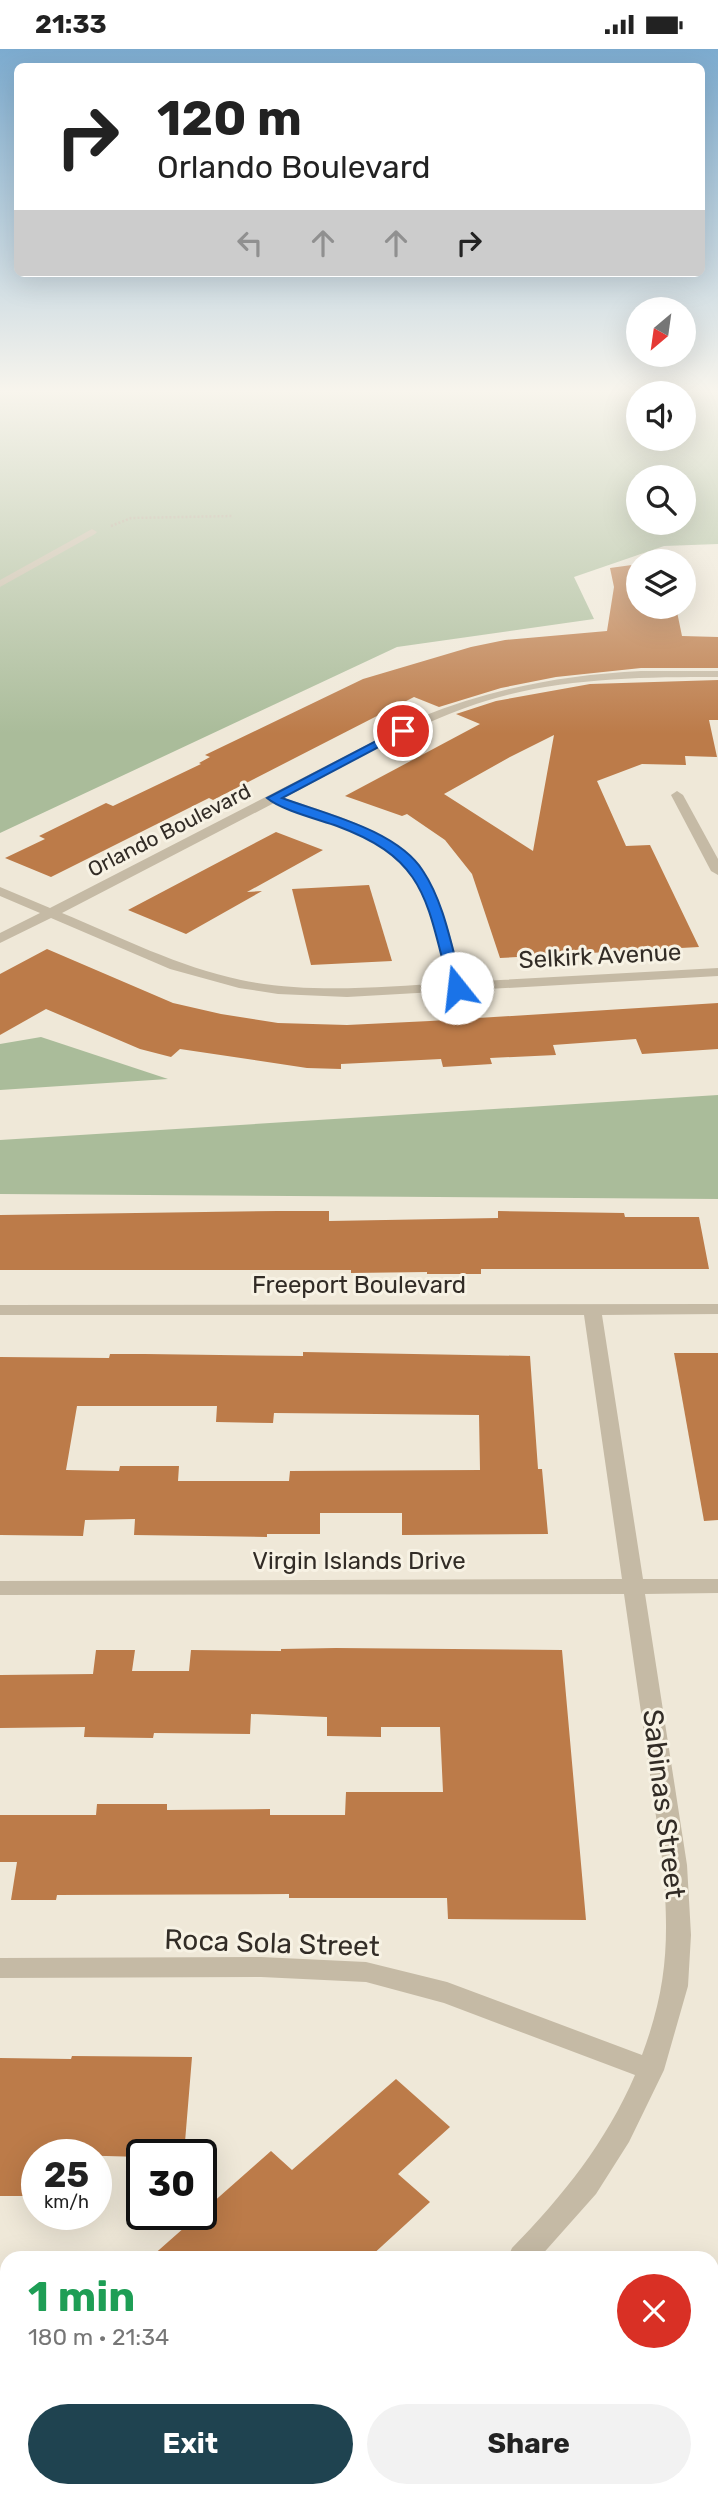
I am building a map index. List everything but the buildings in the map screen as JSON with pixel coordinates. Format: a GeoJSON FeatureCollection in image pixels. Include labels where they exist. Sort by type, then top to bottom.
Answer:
{"type":"FeatureCollection","features":[{"type":"Feature","properties":{"kind":"street","name":"Orlando Boulevard"},"geometry":{"type":"LineString","coordinates":[[0,939],[425,720],[489,694],[582,676],[718,674]]}},
{"type":"Feature","properties":{"kind":"street"},"geometry":{"type":"LineString","coordinates":[[677,795],[718,871]]}},
{"type":"Feature","properties":{"kind":"street"},"geometry":{"type":"LineString","coordinates":[[272,798],[358,829],[408,860],[418,871],[429,893],[457,988]]}},
{"type":"Feature","properties":{"kind":"street","name":"Selkirk Avenue"},"geometry":{"type":"LineString","coordinates":[[0,891],[175,966],[239,984],[311,993],[457,988],[718,972]]}},
{"type":"Feature","properties":{"kind":"street","name":"Freeport Boulevard"},"geometry":{"type":"LineString","coordinates":[[0,1310],[718,1309]]}},
{"type":"Feature","properties":{"kind":"street","name":"Sabinas Street"},"geometry":{"type":"LineString","coordinates":[[528,2251],[564,2215],[619,2139],[651,2070],[677,1980],[678,1899],[635,1586],[592,1310]]}},
{"type":"Feature","properties":{"kind":"street","name":"Virgin Islands Drive"},"geometry":{"type":"LineString","coordinates":[[0,1588],[718,1586]]}},
{"type":"Feature","properties":{"kind":"street","name":"Roca Sola Street"},"geometry":{"type":"LineString","coordinates":[[0,1968],[261,1967],[366,1972],[447,1993],[651,2070]]}},
{"type":"Feature","properties":{"kind":"lane"},"geometry":{"type":"LineString","coordinates":[[0,584],[92,532]]}},
{"type":"Feature","properties":{"kind":"path"},"geometry":{"type":"LineString","coordinates":[[108,527],[131,518],[233,516]]}},
{"type":"Feature","properties":{"kind":"green space"},"geometry":{"type":"Polygon","coordinates":[[[0,506],[626,506],[626,535],[696,535],[696,506],[718,506],[718,544],[626,549],[626,559],[574,577],[594,619],[397,647],[0,833],[0,506]]]}},
{"type":"Feature","properties":{"kind":"green space"},"geometry":{"type":"Polygon","coordinates":[[[41,1037],[168,1079],[0,1090],[0,1044],[41,1037]]]}},
{"type":"Feature","properties":{"kind":"green space"},"geometry":{"type":"Polygon","coordinates":[[[718,1095],[718,1199],[0,1194],[0,1140],[718,1095]]]}},
{"type":"Feature","properties":{"kind":"route"},"geometry":{"type":"LineString","coordinates":[[403,731],[272,798],[358,829],[396,850],[408,860],[418,871],[429,893],[457,988]]}}]}
